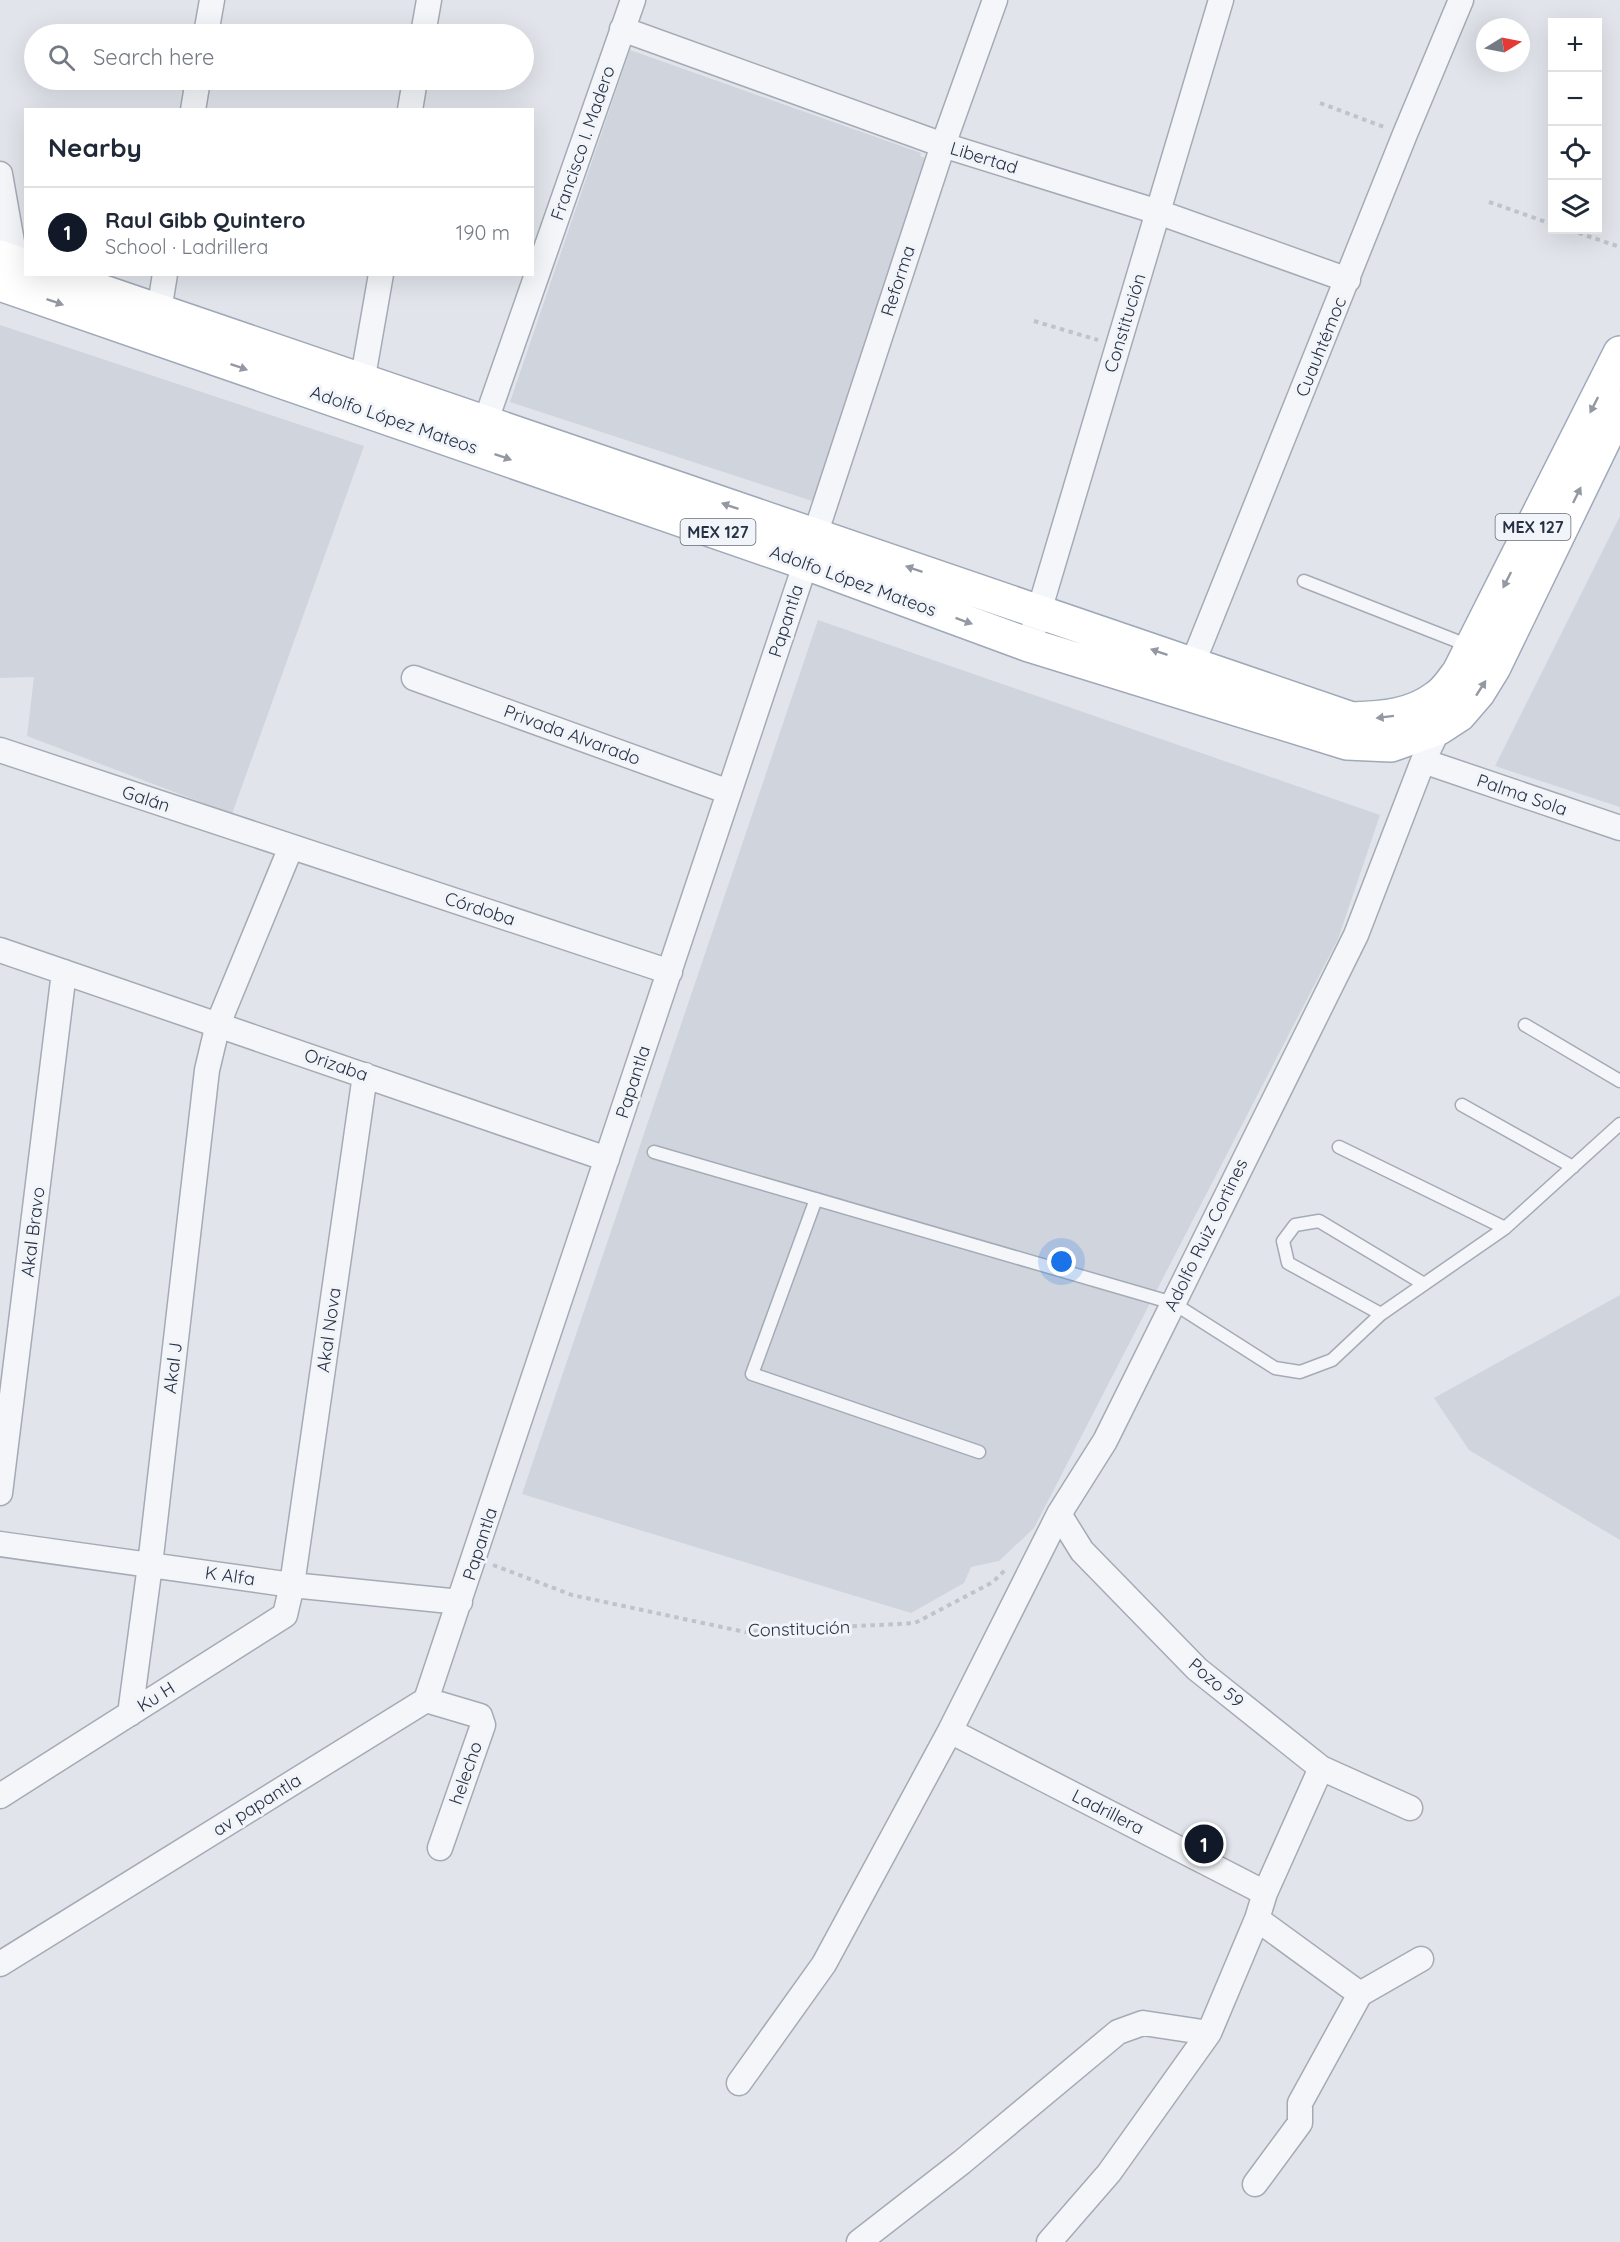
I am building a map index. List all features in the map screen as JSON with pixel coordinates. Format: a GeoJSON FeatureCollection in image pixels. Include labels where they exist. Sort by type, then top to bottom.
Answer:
{"type":"FeatureCollection","features":[{"type":"Feature","properties":{"kind":"main road","name":"Adolfo López Mateos"},"geometry":{"type":"LineString","coordinates":[[12,272],[360,395],[811,549],[1039,612],[1187,679]]}},
{"type":"Feature","properties":{"kind":"main road","name":"Adolfo López Mateos"},"geometry":{"type":"LineString","coordinates":[[57,276],[159,311],[360,395],[485,423],[811,549],[1029,645],[1187,679],[1352,719],[1439,712]]}},
{"type":"Feature","properties":{"kind":"main road","name":"Adolfo Ruiz Cortines"},"geometry":{"type":"LineString","coordinates":[[1620,353],[1439,712],[1459,715],[1478,693],[1494,667],[1620,407]]}},
{"type":"Feature","properties":{"kind":"street"},"geometry":{"type":"LineString","coordinates":[[208,24],[212,0]]}},
{"type":"Feature","properties":{"kind":"street"},"geometry":{"type":"LineString","coordinates":[[425,24],[429,0]]}},
{"type":"Feature","properties":{"kind":"street","name":"Francisco I. Madero"},"geometry":{"type":"LineString","coordinates":[[485,423],[633,0]]}},
{"type":"Feature","properties":{"kind":"street","name":"Reforma"},"geometry":{"type":"LineString","coordinates":[[811,549],[943,145],[995,0]]}},
{"type":"Feature","properties":{"kind":"street","name":"Constitución"},"geometry":{"type":"LineString","coordinates":[[1029,645],[1221,0]]}},
{"type":"Feature","properties":{"kind":"street","name":"Cuauhtémoc"},"geometry":{"type":"LineString","coordinates":[[1187,679],[1461,0]]}},
{"type":"Feature","properties":{"kind":"street","name":"Libertad"},"geometry":{"type":"LineString","coordinates":[[622,29],[943,145],[1158,212],[1348,280]]}},
{"type":"Feature","properties":{"kind":"street"},"geometry":{"type":"LineString","coordinates":[[193,108],[196,90]]}},
{"type":"Feature","properties":{"kind":"street"},"geometry":{"type":"LineString","coordinates":[[410,108],[413,90]]}},
{"type":"Feature","properties":{"kind":"street"},"geometry":{"type":"LineString","coordinates":[[0,174],[12,272]]}},
{"type":"Feature","properties":{"kind":"street"},"geometry":{"type":"LineString","coordinates":[[159,311],[165,276]]}},
{"type":"Feature","properties":{"kind":"street"},"geometry":{"type":"LineString","coordinates":[[360,395],[381,276]]}},
{"type":"Feature","properties":{"kind":"street","name":"Papantla"},"geometry":{"type":"LineString","coordinates":[[460,1602],[811,549]]}},
{"type":"Feature","properties":{"kind":"street","name":"Privada Alvarado"},"geometry":{"type":"LineString","coordinates":[[414,678],[729,792]]}},
{"type":"Feature","properties":{"kind":"street","name":"Adolfo Ruiz Cortines"},"geometry":{"type":"LineString","coordinates":[[739,2083],[824,1964],[950,1731],[1059,1514],[1105,1440],[1356,935],[1423,761],[1439,712]]}},
{"type":"Feature","properties":{"kind":"street","name":"Galán"},"geometry":{"type":"LineString","coordinates":[[0,750],[291,847]]}},
{"type":"Feature","properties":{"kind":"street","name":"Palma Sola"},"geometry":{"type":"LineString","coordinates":[[1423,761],[1620,828]]}},
{"type":"Feature","properties":{"kind":"street","name":"Córdoba"},"geometry":{"type":"LineString","coordinates":[[291,847],[670,972]]}},
{"type":"Feature","properties":{"kind":"street","name":"Akal J"},"geometry":{"type":"LineString","coordinates":[[130,1714],[150,1565],[206,1081],[218,1024],[291,847]]}},
{"type":"Feature","properties":{"kind":"street","name":"Orizaba"},"geometry":{"type":"LineString","coordinates":[[0,950],[607,1159]]}},
{"type":"Feature","properties":{"kind":"street","name":"Akal Bravo"},"geometry":{"type":"LineString","coordinates":[[0,1493],[64,972]]}},
{"type":"Feature","properties":{"kind":"street","name":"Akal Nova"},"geometry":{"type":"LineString","coordinates":[[292,1584],[365,1076]]}},
{"type":"Feature","properties":{"kind":"street","name":"Pozo 59"},"geometry":{"type":"LineString","coordinates":[[1059,1514],[1082,1551],[1197,1669],[1321,1768],[1410,1808]]}},
{"type":"Feature","properties":{"kind":"street","name":"K Alfa"},"geometry":{"type":"LineString","coordinates":[[0,1544],[292,1584],[460,1602]]}},
{"type":"Feature","properties":{"kind":"street","name":"Ku H"},"geometry":{"type":"LineString","coordinates":[[0,1796],[285,1615],[292,1584]]}},
{"type":"Feature","properties":{"kind":"street"},"geometry":{"type":"LineString","coordinates":[[426,1700],[460,1602]]}},
{"type":"Feature","properties":{"kind":"street","name":"helecho"},"geometry":{"type":"LineString","coordinates":[[426,1700],[480,1716],[483,1725],[440,1848]]}},
{"type":"Feature","properties":{"kind":"street","name":"av papantla"},"geometry":{"type":"LineString","coordinates":[[0,1964],[426,1700]]}},
{"type":"Feature","properties":{"kind":"street","name":"Ladrillera"},"geometry":{"type":"LineString","coordinates":[[950,1731],[1265,1893]]}},
{"type":"Feature","properties":{"kind":"street"},"geometry":{"type":"LineString","coordinates":[[1049,2242],[1109,2173],[1209,2034],[1257,1919],[1265,1893],[1321,1768]]}},
{"type":"Feature","properties":{"kind":"street"},"geometry":{"type":"LineString","coordinates":[[1257,1919],[1360,1994]]}},
{"type":"Feature","properties":{"kind":"street"},"geometry":{"type":"LineString","coordinates":[[1255,2184],[1299,2123],[1300,2103],[1360,1994],[1421,1959]]}},
{"type":"Feature","properties":{"kind":"street"},"geometry":{"type":"LineString","coordinates":[[859,2242],[962,2162],[1118,2032],[1143,2023],[1209,2034]]}},
{"type":"Feature","properties":{"kind":"lane"},"geometry":{"type":"LineString","coordinates":[[1304,581],[1473,648]]}},
{"type":"Feature","properties":{"kind":"lane"},"geometry":{"type":"LineString","coordinates":[[1525,1025],[1620,1081]]}},
{"type":"Feature","properties":{"kind":"lane"},"geometry":{"type":"LineString","coordinates":[[1462,1105],[1573,1167]]}},
{"type":"Feature","properties":{"kind":"lane"},"geometry":{"type":"LineString","coordinates":[[654,1152],[1173,1303],[1275,1368],[1300,1372],[1332,1360],[1381,1314],[1505,1228],[1620,1124]]}},
{"type":"Feature","properties":{"kind":"lane"},"geometry":{"type":"LineString","coordinates":[[1339,1147],[1505,1228]]}},
{"type":"Feature","properties":{"kind":"lane"},"geometry":{"type":"LineString","coordinates":[[816,1199],[752,1374],[979,1452]]}},
{"type":"Feature","properties":{"kind":"lane"},"geometry":{"type":"LineString","coordinates":[[1381,1314],[1288,1263],[1283,1240],[1295,1225],[1319,1221],[1424,1284]]}},
{"type":"Feature","properties":{"kind":"path"},"geometry":{"type":"LineString","coordinates":[[1320,103],[1405,134]]}},
{"type":"Feature","properties":{"kind":"path"},"geometry":{"type":"LineString","coordinates":[[1489,201],[1548,223]]}},
{"type":"Feature","properties":{"kind":"path"},"geometry":{"type":"LineString","coordinates":[[1582,234],[1620,247]]}},
{"type":"Feature","properties":{"kind":"path"},"geometry":{"type":"LineString","coordinates":[[1034,321],[1118,346]]}},
{"type":"Feature","properties":{"kind":"path","name":"Constitución"},"geometry":{"type":"LineString","coordinates":[[475,1557],[572,1595],[745,1632],[915,1623],[993,1582],[1009,1565]]}},
{"type":"Feature","properties":{"kind":"shaded area"},"geometry":{"type":"Polygon","coordinates":[[[630,50],[921,153],[920,156],[931,160],[812,501],[510,402],[630,50]]]}},
{"type":"Feature","properties":{"kind":"shaded area"},"geometry":{"type":"Polygon","coordinates":[[[0,325],[364,446],[232,814],[27,736],[34,677],[0,678],[0,325]]]}},
{"type":"Feature","properties":{"kind":"shaded area"},"geometry":{"type":"Polygon","coordinates":[[[1620,516],[1620,807],[1495,766],[1620,516]]]}},
{"type":"Feature","properties":{"kind":"shaded area"},"geometry":{"type":"Polygon","coordinates":[[[818,620],[1380,815],[1338,939],[1034,1528],[999,1561],[971,1567],[964,1583],[911,1613],[522,1494],[818,620]]]}},
{"type":"Feature","properties":{"kind":"shaded area"},"geometry":{"type":"Polygon","coordinates":[[[1620,1295],[1620,1540],[1469,1450],[1434,1398],[1620,1295]]]}},
{"type":"Feature","properties":{"kind":"place","name":"Raul Gibb Quintero"},"geometry":{"type":"Point","coordinates":[1204,1844]}}]}
